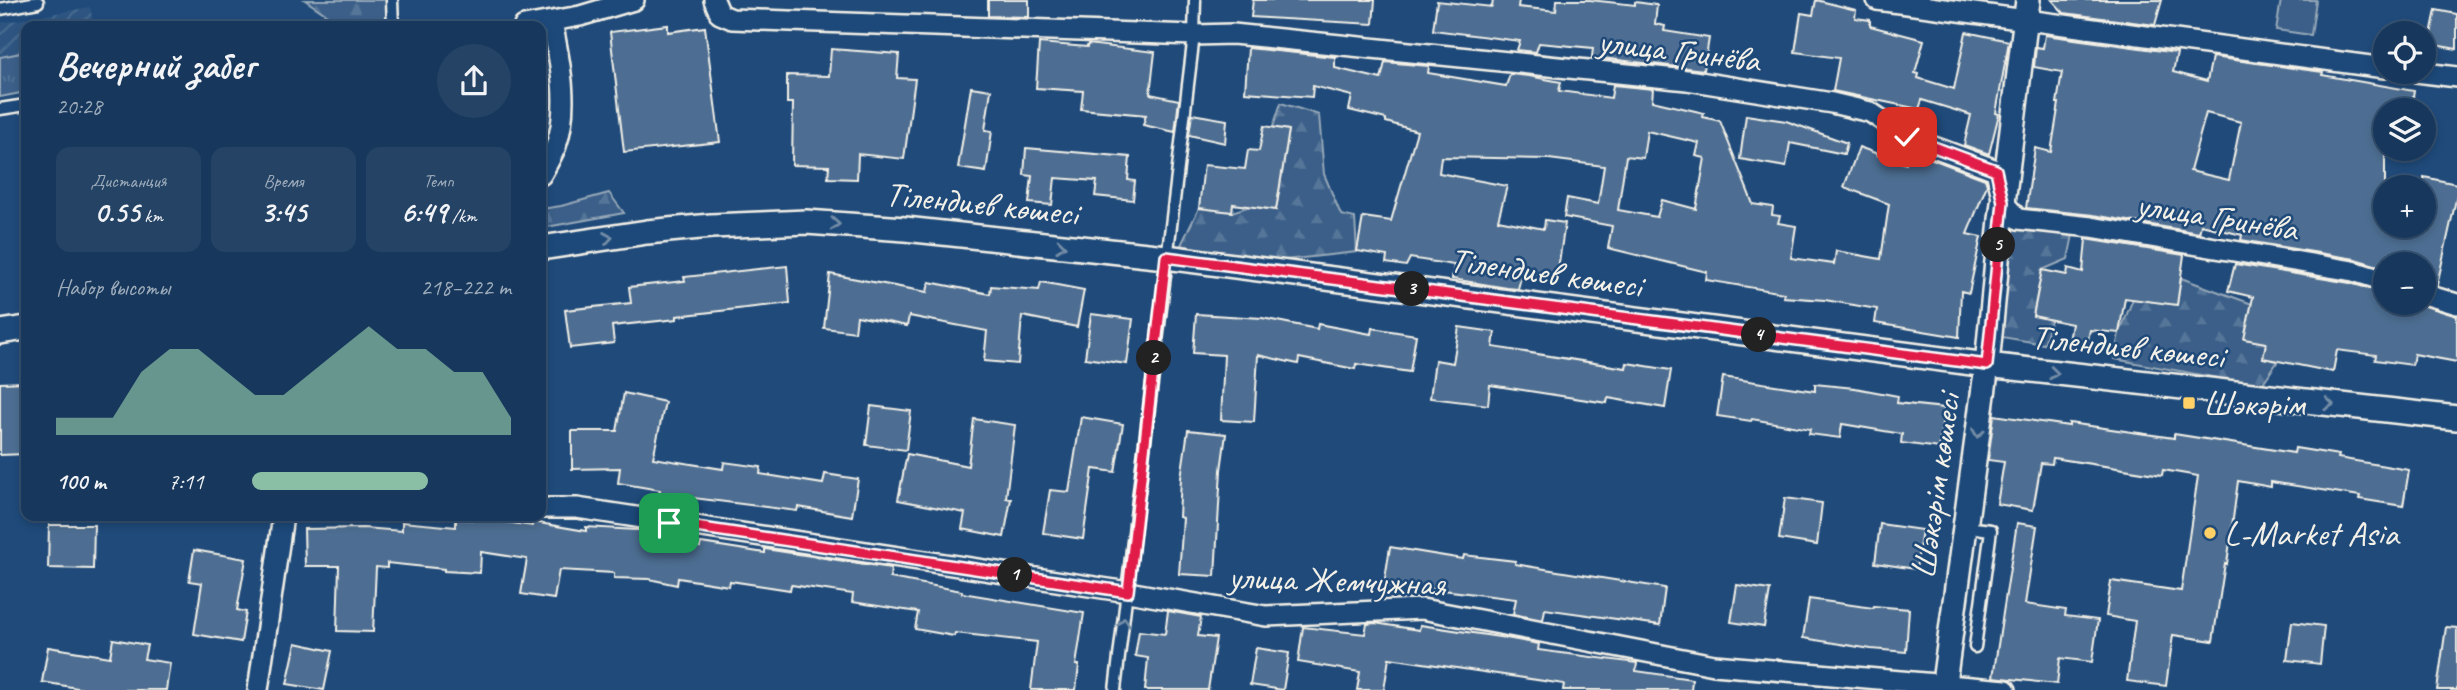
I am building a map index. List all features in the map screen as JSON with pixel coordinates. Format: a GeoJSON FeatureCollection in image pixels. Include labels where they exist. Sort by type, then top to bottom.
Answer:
{"type":"FeatureCollection","features":[{"type":"Feature","properties":{"kind":"street"},"geometry":{"type":"LineString","coordinates":[[546,23],[634,0]]}},
{"type":"Feature","properties":{"kind":"street","name":"улица Гринёва"},"geometry":{"type":"LineString","coordinates":[[714,0],[720,14],[732,19],[1194,35],[1233,34],[1687,80],[1832,103],[1870,112],[1907,137],[1996,170],[2003,202],[2018,219],[2091,227],[2353,271],[2373,277]]}},
{"type":"Feature","properties":{"kind":"street"},"geometry":{"type":"LineString","coordinates":[[1877,0],[2027,10],[2373,66]]}},
{"type":"Feature","properties":{"kind":"street","name":"Шәкәрім көшесі"},"geometry":{"type":"LineString","coordinates":[[1943,687],[1987,365],[2003,202],[2027,10]]}},
{"type":"Feature","properties":{"kind":"street"},"geometry":{"type":"LineString","coordinates":[[546,165],[556,146],[564,106],[561,63],[552,22]]}},
{"type":"Feature","properties":{"kind":"street"},"geometry":{"type":"LineString","coordinates":[[2436,74],[2457,77]]}},
{"type":"Feature","properties":{"kind":"street","name":"Тілендиев көшесі"},"geometry":{"type":"LineString","coordinates":[[546,247],[647,232],[711,226],[806,222],[905,229],[1166,257],[1987,365],[2457,418]]}},
{"type":"Feature","properties":{"kind":"street"},"geometry":{"type":"LineString","coordinates":[[2436,298],[2457,304]]}},
{"type":"Feature","properties":{"kind":"street"},"geometry":{"type":"LineString","coordinates":[[0,332],[21,329]]}},
{"type":"Feature","properties":{"kind":"street","name":"улица Жемчужная"},"geometry":{"type":"LineString","coordinates":[[546,508],[577,509],[1128,592],[1266,616],[1422,609],[1714,665],[1943,687],[2007,690]]}},
{"type":"Feature","properties":{"kind":"street"},"geometry":{"type":"LineString","coordinates":[[258,690],[282,521]]}},
{"type":"Feature","properties":{"kind":"lane"},"geometry":{"type":"LineString","coordinates":[[392,0],[393,21]]}},
{"type":"Feature","properties":{"kind":"lane"},"geometry":{"type":"LineString","coordinates":[[1115,690],[1194,35],[1195,0]]}},
{"type":"Feature","properties":{"kind":"lane"},"geometry":{"type":"LineString","coordinates":[[0,9],[38,2]]}},
{"type":"Feature","properties":{"kind":"lane"},"geometry":{"type":"LineString","coordinates":[[0,109],[21,106]]}},
{"type":"Feature","properties":{"kind":"lane"},"geometry":{"type":"LineString","coordinates":[[1965,527],[1992,530],[1975,647]]}},
{"type":"Feature","properties":{"kind":"shaded area"},"geometry":{"type":"Polygon","coordinates":[[[90,7],[93,21],[21,21],[21,53],[0,57],[0,23],[90,7]]]}},
{"type":"Feature","properties":{"kind":"green space"},"geometry":{"type":"Polygon","coordinates":[[[305,0],[393,0],[393,21],[336,21],[305,0]]]}},
{"type":"Feature","properties":{"kind":"green space"},"geometry":{"type":"Polygon","coordinates":[[[2281,0],[2316,0],[2311,35],[2276,30],[2281,0]]]}},
{"type":"Feature","properties":{"kind":"green space"},"geometry":{"type":"Polygon","coordinates":[[[21,53],[21,93],[0,97],[0,57],[21,53]]]}},
{"type":"Feature","properties":{"kind":"green space"},"geometry":{"type":"Polygon","coordinates":[[[1281,103],[1319,115],[1324,174],[1341,215],[1355,218],[1357,252],[1266,262],[1181,245],[1199,208],[1232,212],[1250,206],[1276,210],[1289,130],[1273,127],[1281,103]]]}},
{"type":"Feature","properties":{"kind":"green space"},"geometry":{"type":"Polygon","coordinates":[[[609,193],[624,213],[546,227],[546,208],[609,193]]]}},
{"type":"Feature","properties":{"kind":"green space"},"geometry":{"type":"Polygon","coordinates":[[[2001,219],[2073,235],[2068,259],[2042,270],[2033,315],[2051,320],[2044,344],[1990,335],[2001,219]]]}},
{"type":"Feature","properties":{"kind":"green space"},"geometry":{"type":"Polygon","coordinates":[[[2181,278],[2252,304],[2245,339],[2266,343],[2263,358],[2278,361],[2261,386],[2114,359],[2119,333],[2133,299],[2177,305],[2181,278]]]}},
{"type":"Feature","properties":{"kind":"building"},"geometry":{"type":"Polygon","coordinates":[[[988,0],[1029,0],[1029,17],[988,16],[988,0]]]}},
{"type":"Feature","properties":{"kind":"building"},"geometry":{"type":"Polygon","coordinates":[[[1253,0],[1375,0],[1373,24],[1251,17],[1253,0]]]}},
{"type":"Feature","properties":{"kind":"building"},"geometry":{"type":"Polygon","coordinates":[[[1493,0],[1519,0],[1518,7],[1556,11],[1557,0],[1657,5],[1655,24],[1665,26],[1664,31],[1709,38],[1704,70],[1592,57],[1593,48],[1539,43],[1536,52],[1517,50],[1520,41],[1433,30],[1437,1],[1492,7],[1493,0]]]}},
{"type":"Feature","properties":{"kind":"building"},"geometry":{"type":"Polygon","coordinates":[[[1816,0],[1856,10],[1855,18],[1870,20],[1870,26],[1924,40],[1915,73],[1919,74],[1918,78],[1954,89],[1966,32],[2009,41],[1996,113],[1999,114],[1989,154],[1964,145],[1971,115],[1922,100],[1919,109],[1833,91],[1839,58],[1795,52],[1801,13],[1813,15],[1816,0]]]}},
{"type":"Feature","properties":{"kind":"building"},"geometry":{"type":"Polygon","coordinates":[[[2052,0],[2162,0],[2155,25],[2064,13],[2052,0]]]}},
{"type":"Feature","properties":{"kind":"building"},"geometry":{"type":"Polygon","coordinates":[[[2436,10],[2457,14],[2457,49],[2436,45],[2436,21],[2434,21],[2436,10]]]}},
{"type":"Feature","properties":{"kind":"building"},"geometry":{"type":"Polygon","coordinates":[[[668,25],[668,32],[705,27],[720,142],[624,152],[610,32],[668,25]]]}},
{"type":"Feature","properties":{"kind":"building"},"geometry":{"type":"Polygon","coordinates":[[[2045,35],[2177,53],[2173,72],[2207,81],[2212,57],[2323,72],[2322,75],[2414,91],[2413,98],[2373,98],[2373,161],[2385,161],[2385,175],[2373,175],[2373,238],[2436,238],[2436,180],[2457,184],[2457,195],[2437,285],[2436,252],[2373,252],[2373,264],[2241,240],[2242,235],[2201,225],[2199,233],[2093,215],[2026,208],[2035,148],[2051,152],[2062,72],[2034,67],[2036,47],[2043,48],[2045,35]],[[2206,113],[2190,171],[2229,180],[2241,122],[2206,113]]]}},
{"type":"Feature","properties":{"kind":"building"},"geometry":{"type":"Polygon","coordinates":[[[1039,43],[1087,47],[1088,44],[1155,52],[1150,94],[1179,100],[1175,132],[1143,125],[1146,115],[1081,109],[1083,91],[1036,88],[1039,43]]]}},
{"type":"Feature","properties":{"kind":"building"},"geometry":{"type":"Polygon","coordinates":[[[1248,48],[1335,57],[1335,68],[1381,79],[1385,62],[1429,66],[1428,73],[1506,86],[1510,74],[1529,76],[1561,82],[1559,91],[1611,98],[1613,85],[1653,89],[1652,101],[1704,113],[1703,117],[1720,121],[1753,204],[1773,207],[1772,215],[1780,216],[1778,223],[1796,226],[1791,258],[1834,264],[1836,251],[1881,259],[1889,204],[1844,187],[1859,147],[1875,153],[1887,162],[1888,158],[1906,164],[1911,151],[1985,179],[1987,185],[1967,234],[1981,237],[1969,293],[1961,291],[1959,337],[1875,323],[1877,309],[1825,300],[1783,297],[1784,293],[1706,280],[1707,272],[1608,248],[1612,226],[1564,217],[1567,198],[1598,204],[1604,166],[1549,159],[1441,157],[1439,173],[1507,186],[1498,220],[1544,229],[1545,220],[1565,223],[1556,282],[1521,277],[1518,289],[1507,288],[1452,279],[1454,265],[1410,258],[1406,266],[1386,263],[1387,256],[1357,251],[1363,217],[1391,221],[1417,131],[1386,122],[1386,119],[1349,110],[1352,96],[1313,86],[1312,97],[1245,92],[1248,48]],[[1647,131],[1643,158],[1626,156],[1618,210],[1657,217],[1662,200],[1696,209],[1705,158],[1696,156],[1699,143],[1647,131]]]}},
{"type":"Feature","properties":{"kind":"building"},"geometry":{"type":"Polygon","coordinates":[[[831,49],[899,54],[897,78],[915,79],[904,159],[858,154],[857,179],[828,178],[829,166],[792,165],[793,103],[787,103],[787,75],[829,76],[831,49]]]}},
{"type":"Feature","properties":{"kind":"building"},"geometry":{"type":"Polygon","coordinates":[[[971,87],[991,90],[985,130],[992,131],[986,172],[958,168],[971,87]]]}},
{"type":"Feature","properties":{"kind":"building"},"geometry":{"type":"Polygon","coordinates":[[[1192,114],[1227,120],[1225,143],[1189,135],[1192,114]]]}},
{"type":"Feature","properties":{"kind":"building"},"geometry":{"type":"Polygon","coordinates":[[[1746,115],[1786,121],[1847,143],[1844,154],[1790,143],[1786,167],[1740,159],[1746,115]]]}},
{"type":"Feature","properties":{"kind":"building"},"geometry":{"type":"Polygon","coordinates":[[[1264,126],[1289,130],[1276,210],[1233,204],[1232,212],[1199,208],[1204,165],[1245,169],[1248,150],[1259,151],[1264,126]]]}},
{"type":"Feature","properties":{"kind":"building"},"geometry":{"type":"Polygon","coordinates":[[[1026,148],[1130,157],[1128,180],[1135,181],[1133,200],[1095,196],[1097,181],[1055,178],[1052,205],[1029,203],[1032,176],[1024,175],[1026,148]]]}},
{"type":"Feature","properties":{"kind":"building"},"geometry":{"type":"Polygon","coordinates":[[[2086,239],[2184,255],[2177,305],[2125,298],[2119,333],[2090,330],[2086,350],[2068,347],[2072,324],[2033,316],[2042,270],[2067,275],[2068,268],[2083,272],[2086,239]]]}},
{"type":"Feature","properties":{"kind":"building"},"geometry":{"type":"Polygon","coordinates":[[[2235,264],[2350,283],[2373,290],[2373,315],[2436,315],[2436,309],[2457,316],[2457,362],[2414,354],[2412,365],[2375,360],[2376,355],[2337,350],[2333,372],[2263,358],[2266,343],[2244,339],[2253,297],[2228,291],[2235,264]]]}},
{"type":"Feature","properties":{"kind":"building"},"geometry":{"type":"Polygon","coordinates":[[[787,266],[790,303],[612,326],[614,343],[570,348],[565,310],[631,303],[629,287],[685,281],[684,277],[787,266]]]}},
{"type":"Feature","properties":{"kind":"building"},"geometry":{"type":"Polygon","coordinates":[[[830,274],[927,292],[929,282],[990,294],[991,286],[1039,290],[1041,282],[1084,290],[1077,327],[1022,316],[1018,364],[984,361],[987,331],[909,316],[907,326],[857,316],[855,332],[824,328],[830,274]]]}},
{"type":"Feature","properties":{"kind":"building"},"geometry":{"type":"Polygon","coordinates":[[[1091,314],[1133,319],[1127,364],[1085,358],[1091,314]]]}},
{"type":"Feature","properties":{"kind":"building"},"geometry":{"type":"Polygon","coordinates":[[[1196,314],[1262,318],[1317,329],[1318,324],[1371,334],[1372,328],[1416,335],[1410,372],[1356,364],[1355,369],[1299,358],[1298,364],[1258,355],[1254,422],[1221,420],[1224,355],[1193,353],[1196,314]]]}},
{"type":"Feature","properties":{"kind":"building"},"geometry":{"type":"Polygon","coordinates":[[[1459,327],[1495,332],[1493,347],[1626,368],[1627,363],[1671,370],[1665,408],[1608,398],[1607,403],[1490,385],[1488,405],[1430,398],[1435,360],[1453,363],[1459,327]]]}},
{"type":"Feature","properties":{"kind":"building"},"geometry":{"type":"Polygon","coordinates":[[[1723,377],[1815,391],[1815,384],[1855,388],[1898,396],[1897,403],[1944,408],[1939,448],[1901,443],[1902,434],[1842,424],[1840,438],[1809,434],[1810,429],[1717,416],[1723,377]]]}},
{"type":"Feature","properties":{"kind":"building"},"geometry":{"type":"Polygon","coordinates":[[[21,382],[21,454],[0,455],[0,383],[21,382]]]}},
{"type":"Feature","properties":{"kind":"building"},"geometry":{"type":"Polygon","coordinates":[[[624,393],[665,402],[653,458],[723,469],[724,462],[761,467],[760,474],[823,484],[825,474],[858,479],[852,516],[798,507],[797,511],[694,498],[693,504],[658,499],[660,490],[618,483],[620,468],[572,469],[572,431],[617,431],[624,393]]]}},
{"type":"Feature","properties":{"kind":"building"},"geometry":{"type":"Polygon","coordinates":[[[871,406],[911,411],[906,450],[866,445],[871,406]]]}},
{"type":"Feature","properties":{"kind":"building"},"geometry":{"type":"Polygon","coordinates":[[[1994,415],[2174,438],[2174,434],[2294,453],[2295,448],[2409,470],[2403,506],[2359,499],[2360,496],[2271,482],[2271,487],[2238,481],[2213,641],[2173,635],[2166,686],[2127,681],[2135,621],[2106,616],[2111,581],[2181,591],[2198,476],[2163,470],[2162,475],[2053,458],[2052,464],[2041,463],[2033,510],[1997,504],[2004,462],[1988,460],[1994,415]]]}},
{"type":"Feature","properties":{"kind":"building"},"geometry":{"type":"Polygon","coordinates":[[[1081,417],[1123,424],[1115,472],[1093,469],[1083,539],[1043,533],[1050,490],[1069,492],[1081,417]]]}},
{"type":"Feature","properties":{"kind":"building"},"geometry":{"type":"Polygon","coordinates":[[[974,419],[1015,425],[1006,498],[1011,499],[1004,537],[962,529],[965,513],[898,500],[907,454],[968,466],[974,419]]]}},
{"type":"Feature","properties":{"kind":"building"},"geometry":{"type":"Polygon","coordinates":[[[1188,430],[1226,434],[1221,470],[1215,576],[1179,574],[1183,518],[1179,517],[1181,478],[1188,430]]]}},
{"type":"Feature","properties":{"kind":"building"},"geometry":{"type":"Polygon","coordinates":[[[1785,498],[1822,503],[1817,545],[1779,539],[1785,498]]]}},
{"type":"Feature","properties":{"kind":"building"},"geometry":{"type":"Polygon","coordinates":[[[456,521],[498,521],[532,526],[533,522],[586,531],[586,527],[643,530],[642,536],[700,547],[701,543],[765,553],[765,549],[891,568],[890,578],[1084,613],[1076,665],[1079,665],[1076,690],[1031,690],[1037,642],[955,633],[954,636],[915,629],[918,612],[852,602],[853,594],[791,585],[790,590],[730,581],[729,586],[678,578],[677,585],[649,579],[614,578],[614,573],[559,570],[554,599],[521,594],[527,559],[481,552],[480,573],[387,563],[387,568],[376,567],[373,632],[337,631],[339,566],[305,566],[304,529],[363,528],[402,531],[402,522],[456,527],[456,521]]]}},
{"type":"Feature","properties":{"kind":"building"},"geometry":{"type":"Polygon","coordinates":[[[2017,523],[2037,526],[2025,604],[2066,610],[2065,616],[2098,620],[2092,662],[2060,658],[2057,684],[1993,677],[2017,523]]]}},
{"type":"Feature","properties":{"kind":"building"},"geometry":{"type":"Polygon","coordinates":[[[1880,524],[1922,530],[1916,569],[1875,563],[1880,524]]]}},
{"type":"Feature","properties":{"kind":"building"},"geometry":{"type":"Polygon","coordinates":[[[49,525],[94,525],[93,569],[48,568],[49,525]]]}},
{"type":"Feature","properties":{"kind":"building"},"geometry":{"type":"Polygon","coordinates":[[[1390,547],[1463,559],[1464,555],[1515,561],[1515,564],[1665,588],[1660,625],[1545,609],[1543,620],[1513,614],[1516,599],[1384,585],[1390,547]]]}},
{"type":"Feature","properties":{"kind":"building"},"geometry":{"type":"Polygon","coordinates":[[[194,550],[246,559],[237,610],[246,612],[241,642],[194,634],[202,583],[189,581],[194,550]]]}},
{"type":"Feature","properties":{"kind":"building"},"geometry":{"type":"Polygon","coordinates":[[[1737,585],[1770,590],[1764,627],[1731,622],[1737,585]]]}},
{"type":"Feature","properties":{"kind":"building"},"geometry":{"type":"Polygon","coordinates":[[[1809,599],[1873,608],[1909,609],[1906,652],[1803,638],[1809,599]]]}},
{"type":"Feature","properties":{"kind":"building"},"geometry":{"type":"Polygon","coordinates":[[[1168,611],[1201,617],[1198,636],[1216,638],[1208,690],[1145,690],[1148,658],[1135,656],[1139,631],[1165,634],[1168,611]]]}},
{"type":"Feature","properties":{"kind":"building"},"geometry":{"type":"Polygon","coordinates":[[[2292,622],[2324,626],[2320,664],[2287,660],[2292,622]]]}},
{"type":"Feature","properties":{"kind":"building"},"geometry":{"type":"Polygon","coordinates":[[[1367,624],[1419,630],[1420,625],[1506,638],[1539,644],[1538,650],[1637,663],[1636,671],[1692,679],[1691,690],[1563,690],[1564,684],[1389,658],[1384,690],[1357,690],[1360,672],[1298,662],[1303,627],[1365,634],[1367,624]]]}},
{"type":"Feature","properties":{"kind":"building"},"geometry":{"type":"Polygon","coordinates":[[[2446,627],[2457,628],[2457,690],[2437,690],[2446,627]]]}},
{"type":"Feature","properties":{"kind":"building"},"geometry":{"type":"Polygon","coordinates":[[[113,639],[147,645],[144,659],[170,663],[166,690],[89,690],[42,682],[48,647],[110,657],[113,639]]]}},
{"type":"Feature","properties":{"kind":"building"},"geometry":{"type":"Polygon","coordinates":[[[296,643],[332,651],[324,690],[287,684],[296,643]]]}},
{"type":"Feature","properties":{"kind":"building"},"geometry":{"type":"Polygon","coordinates":[[[1256,648],[1289,653],[1283,690],[1250,685],[1256,648]]]}},
{"type":"Feature","properties":{"kind":"place","name":"Шәкәрім"},"geometry":{"type":"Point","coordinates":[2189,403]}},
{"type":"Feature","properties":{"kind":"place","name":"L-Market Asia"},"geometry":{"type":"Point","coordinates":[2210,533]}},
{"type":"Feature","properties":{"kind":"route"},"geometry":{"type":"LineString","coordinates":[[669,523],[1128,592],[1166,257],[1987,365],[2003,202],[1996,170],[1907,137]]}}]}
